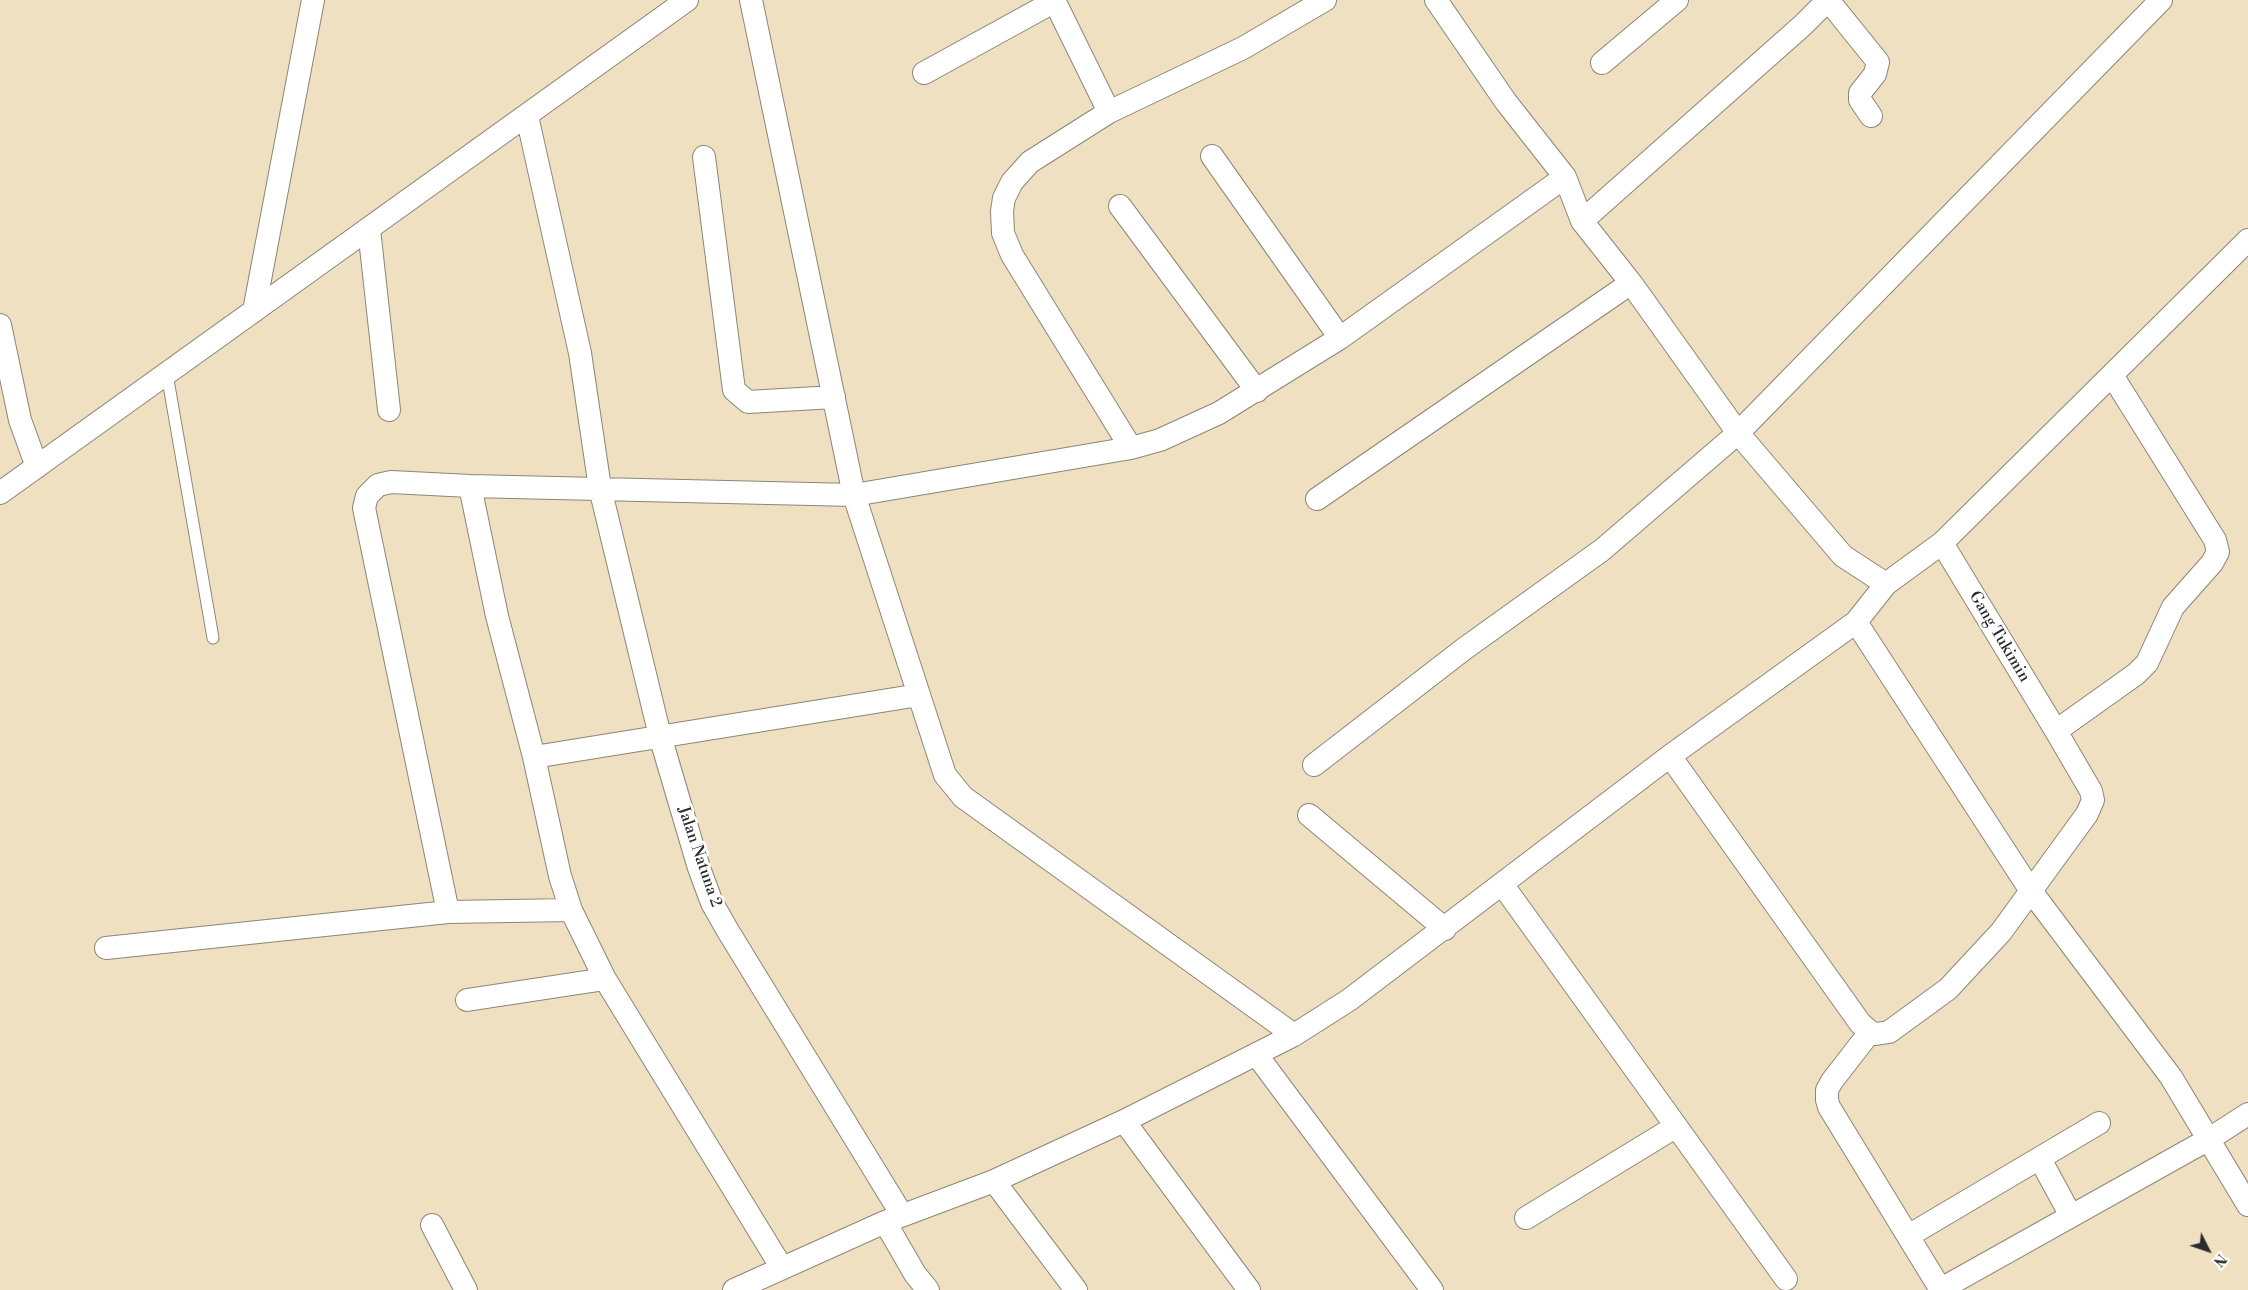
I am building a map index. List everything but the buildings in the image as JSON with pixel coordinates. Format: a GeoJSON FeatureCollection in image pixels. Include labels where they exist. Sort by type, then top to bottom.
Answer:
{"type":"FeatureCollection","features":[{"type":"Feature","properties":{"kind":"street"},"geometry":{"type":"LineString","coordinates":[[254,311],[313,0]]}},
{"type":"Feature","properties":{"kind":"street"},"geometry":{"type":"LineString","coordinates":[[0,493],[687,0]]}},
{"type":"Feature","properties":{"kind":"street"},"geometry":{"type":"LineString","coordinates":[[751,0],[854,496],[943,770],[950,783],[963,796],[1294,1035]]}},
{"type":"Feature","properties":{"kind":"street"},"geometry":{"type":"LineString","coordinates":[[1131,448],[1012,255],[1003,233],[1004,198],[1012,182],[1030,162],[1109,112],[1243,48],[1326,0]]}},
{"type":"Feature","properties":{"kind":"street"},"geometry":{"type":"LineString","coordinates":[[1436,0],[1506,102],[1565,177],[1582,221],[1631,283],[1738,433],[1843,556],[1886,584]]}},
{"type":"Feature","properties":{"kind":"street"},"geometry":{"type":"LineString","coordinates":[[1602,63],[1677,0]]}},
{"type":"Feature","properties":{"kind":"street"},"geometry":{"type":"LineString","coordinates":[[1582,221],[1803,25],[1828,0],[1878,62],[1875,74],[1860,93],[1860,100],[1871,116]]}},
{"type":"Feature","properties":{"kind":"street"},"geometry":{"type":"LineString","coordinates":[[1314,765],[1464,649],[1602,550],[1738,433],[2161,0]]}},
{"type":"Feature","properties":{"kind":"street"},"geometry":{"type":"LineString","coordinates":[[924,73],[1055,1],[1109,112]]}},
{"type":"Feature","properties":{"kind":"street","name":"Jalan Natuna 2"},"geometry":{"type":"LineString","coordinates":[[527,116],[580,353],[600,488],[660,736],[712,903],[893,1219],[915,1274],[928,1290]]}},
{"type":"Feature","properties":{"kind":"street"},"geometry":{"type":"LineString","coordinates":[[1212,156],[1340,338]]}},
{"type":"Feature","properties":{"kind":"street"},"geometry":{"type":"LineString","coordinates":[[704,157],[734,390],[748,402],[834,397]]}},
{"type":"Feature","properties":{"kind":"street"},"geometry":{"type":"LineString","coordinates":[[448,912],[364,508],[367,496],[373,488],[390,482],[470,486],[854,496],[1131,448],[1160,440],[1191,427],[1257,391],[1340,338],[1565,177]]}},
{"type":"Feature","properties":{"kind":"street"},"geometry":{"type":"LineString","coordinates":[[1120,206],[1257,391]]}},
{"type":"Feature","properties":{"kind":"street"},"geometry":{"type":"LineString","coordinates":[[369,229],[388,410]]}},
{"type":"Feature","properties":{"kind":"street"},"geometry":{"type":"LineString","coordinates":[[734,1290],[893,1219],[994,1181],[1124,1121],[1294,1035],[1349,1000],[1445,929],[1670,756],[1856,622],[1886,584],[1942,543],[2248,240]]}},
{"type":"Feature","properties":{"kind":"street"},"geometry":{"type":"LineString","coordinates":[[1317,499],[1631,283]]}},
{"type":"Feature","properties":{"kind":"street"},"geometry":{"type":"LineString","coordinates":[[0,324],[20,420],[37,467]]}},
{"type":"Feature","properties":{"kind":"street"},"geometry":{"type":"LineString","coordinates":[[2056,731],[2136,674],[2146,663],[2173,607],[2212,563],[2218,552],[2215,540],[2112,375]]}},
{"type":"Feature","properties":{"kind":"street"},"geometry":{"type":"LineString","coordinates":[[470,486],[497,616],[534,757],[556,858],[571,910],[604,979],[782,1268]]}},
{"type":"Feature","properties":{"kind":"street","name":"Gang Tukimin"},"geometry":{"type":"LineString","coordinates":[[1942,543],[2056,731],[2091,791],[2094,800],[2087,814],[2031,891]]}},
{"type":"Feature","properties":{"kind":"street"},"geometry":{"type":"LineString","coordinates":[[1856,622],[2031,891],[2171,1077],[2248,1205]]}},
{"type":"Feature","properties":{"kind":"street"},"geometry":{"type":"LineString","coordinates":[[534,757],[918,694]]}},
{"type":"Feature","properties":{"kind":"street"},"geometry":{"type":"LineString","coordinates":[[1670,756],[1860,1023],[1870,1032],[1876,1034],[1889,1032],[1948,989],[2001,932],[2031,891]]}},
{"type":"Feature","properties":{"kind":"street"},"geometry":{"type":"LineString","coordinates":[[1309,815],[1445,929]]}},
{"type":"Feature","properties":{"kind":"street"},"geometry":{"type":"LineString","coordinates":[[1502,884],[1786,1279]]}},
{"type":"Feature","properties":{"kind":"street"},"geometry":{"type":"LineString","coordinates":[[106,948],[448,912],[571,910]]}},
{"type":"Feature","properties":{"kind":"street"},"geometry":{"type":"LineString","coordinates":[[467,1000],[604,979]]}},
{"type":"Feature","properties":{"kind":"street"},"geometry":{"type":"LineString","coordinates":[[1870,1032],[1829,1086],[1827,1100],[1829,1107],[1941,1290],[2209,1139],[2248,1114]]}},
{"type":"Feature","properties":{"kind":"street"},"geometry":{"type":"LineString","coordinates":[[1256,1054],[1432,1290]]}},
{"type":"Feature","properties":{"kind":"street"},"geometry":{"type":"LineString","coordinates":[[1124,1121],[1249,1290]]}},
{"type":"Feature","properties":{"kind":"street"},"geometry":{"type":"LineString","coordinates":[[1908,1236],[2099,1123]]}},
{"type":"Feature","properties":{"kind":"street"},"geometry":{"type":"LineString","coordinates":[[1526,1218],[1675,1127]]}},
{"type":"Feature","properties":{"kind":"street"},"geometry":{"type":"LineString","coordinates":[[2040,1158],[2071,1216]]}},
{"type":"Feature","properties":{"kind":"street"},"geometry":{"type":"LineString","coordinates":[[994,1181],[1076,1290]]}},
{"type":"Feature","properties":{"kind":"street"},"geometry":{"type":"LineString","coordinates":[[432,1225],[466,1290]]}},
{"type":"Feature","properties":{"kind":"lane"},"geometry":{"type":"LineString","coordinates":[[167,374],[213,638]]}}]}
